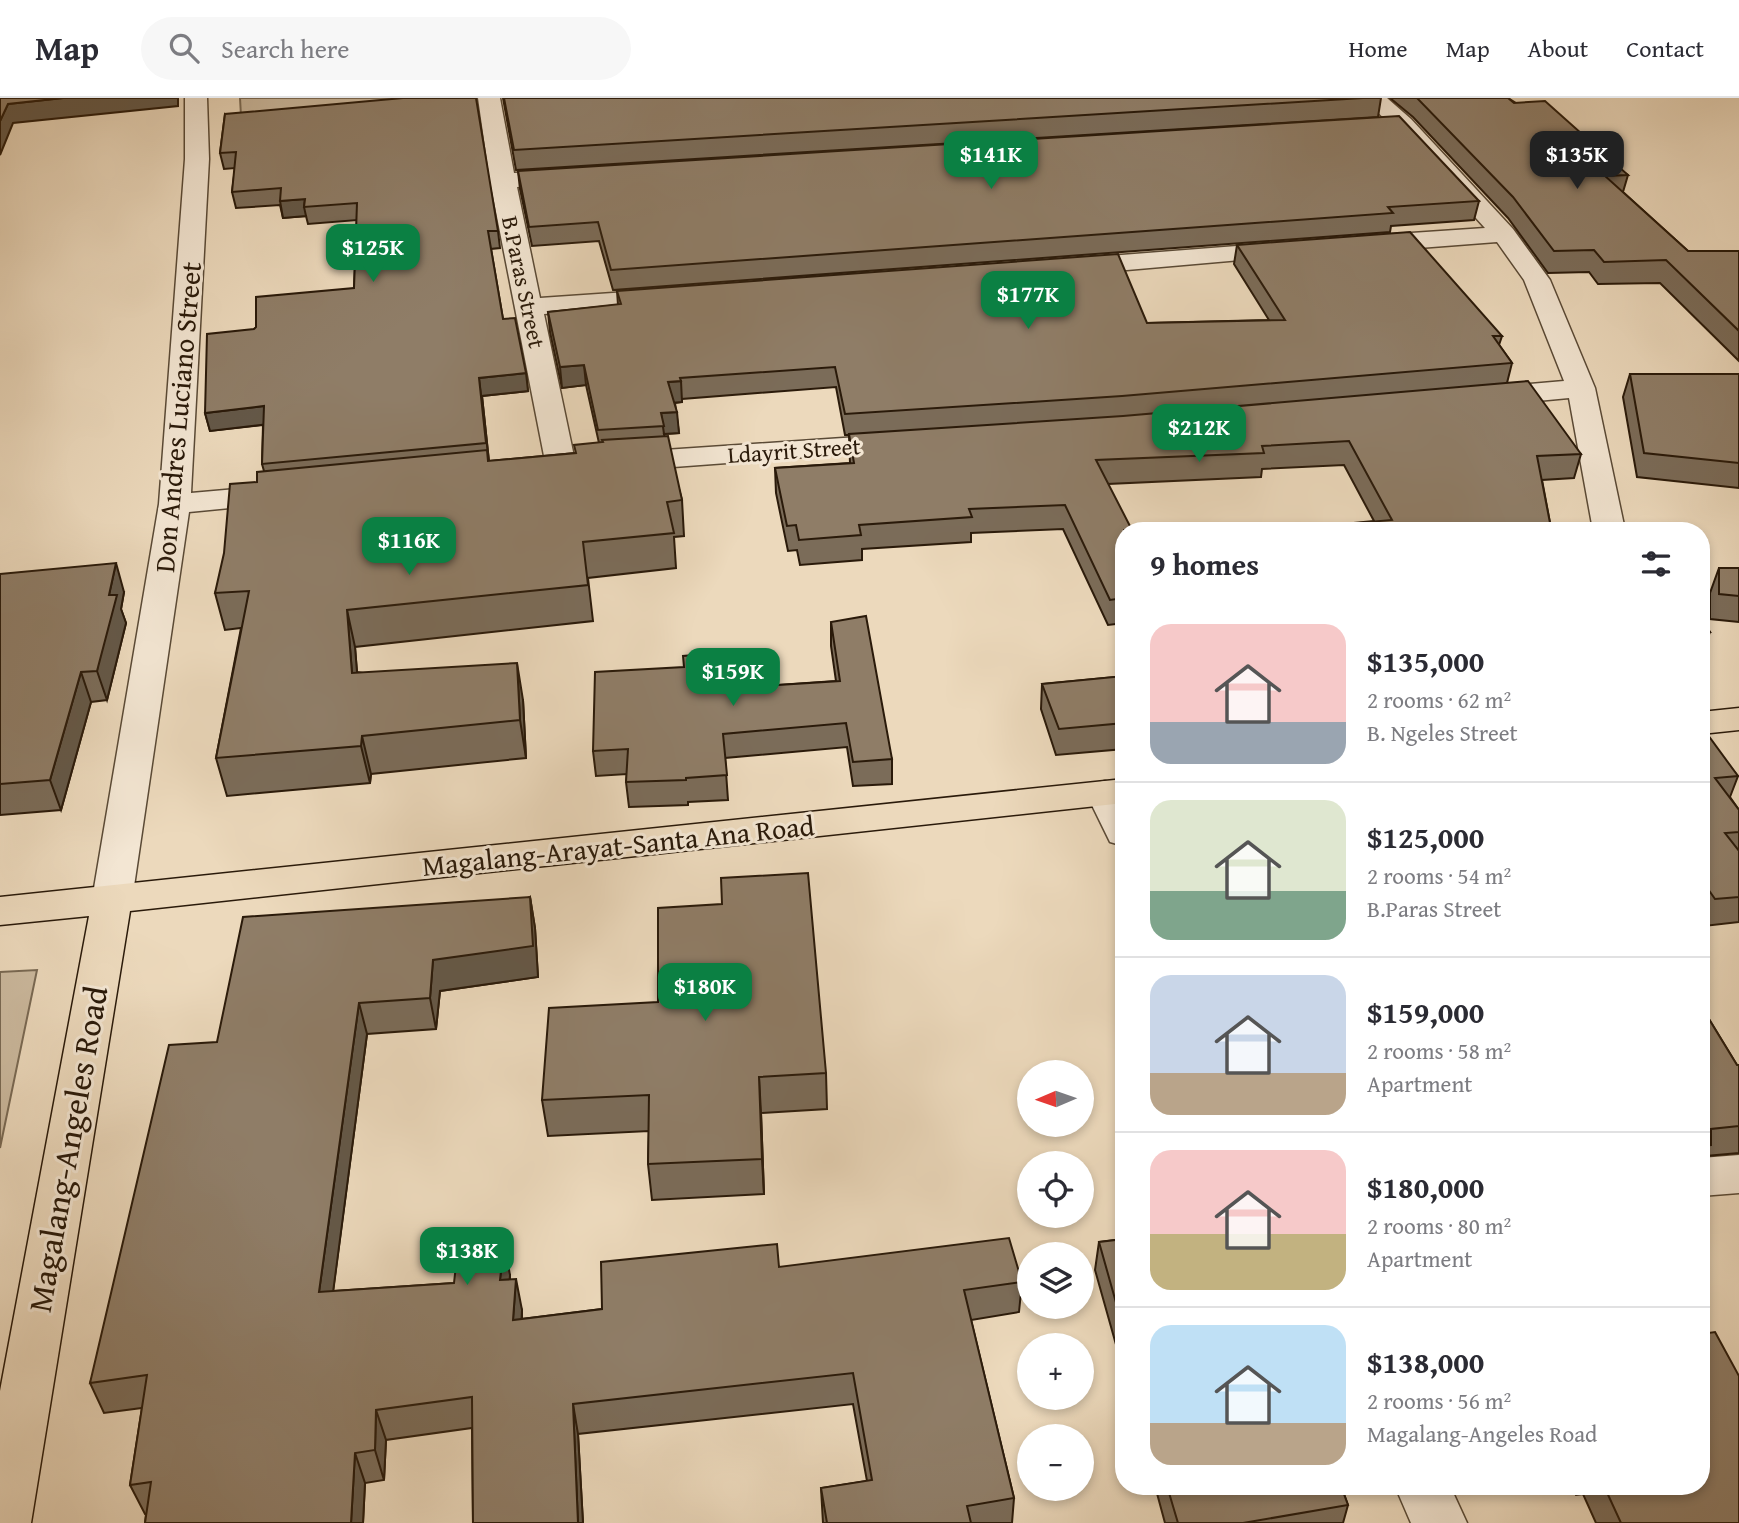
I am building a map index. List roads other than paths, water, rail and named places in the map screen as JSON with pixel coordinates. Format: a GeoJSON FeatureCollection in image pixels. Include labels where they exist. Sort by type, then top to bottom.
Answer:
{"type":"FeatureCollection","features":[{"type":"Feature","properties":{"kind":"main road"},"geometry":{"type":"LineString","coordinates":[[1710,722],[1739,719]]}},
{"type":"Feature","properties":{"kind":"main road","name":"Magalang-Arayat-Santa Ana Road"},"geometry":{"type":"LineString","coordinates":[[0,911],[1114,792]]}},
{"type":"Feature","properties":{"kind":"main road","name":"Magalang-Angeles Road"},"geometry":{"type":"LineString","coordinates":[[2,1523],[112,900]]}},
{"type":"Feature","properties":{"kind":"street","name":"B.Paras Street"},"geometry":{"type":"LineString","coordinates":[[489,98],[502,181],[531,307],[547,468]]}},
{"type":"Feature","properties":{"kind":"street"},"geometry":{"type":"LineString","coordinates":[[1374,98],[1403,124],[1504,234],[1537,280],[1581,388],[1607,522]]}},
{"type":"Feature","properties":{"kind":"street","name":"Don Andres Luciano Street"},"geometry":{"type":"LineString","coordinates":[[112,900],[175,504],[202,114]]}},
{"type":"Feature","properties":{"kind":"street"},"geometry":{"type":"LineString","coordinates":[[1375,126],[1403,124]]}},
{"type":"Feature","properties":{"kind":"street"},"geometry":{"type":"LineString","coordinates":[[502,181],[599,175]]}},
{"type":"Feature","properties":{"kind":"street"},"geometry":{"type":"LineString","coordinates":[[1337,246],[1504,234]]}},
{"type":"Feature","properties":{"kind":"street"},"geometry":{"type":"LineString","coordinates":[[1045,268],[1310,248]]}},
{"type":"Feature","properties":{"kind":"street"},"geometry":{"type":"LineString","coordinates":[[531,307],[698,295]]}},
{"type":"Feature","properties":{"kind":"street"},"geometry":{"type":"LineString","coordinates":[[1459,399],[1581,388]]}},
{"type":"Feature","properties":{"kind":"street","name":"Ldayrit Street"},"geometry":{"type":"LineString","coordinates":[[547,468],[924,442]]}},
{"type":"Feature","properties":{"kind":"street"},"geometry":{"type":"LineString","coordinates":[[175,504],[313,491]]}},
{"type":"Feature","properties":{"kind":"street"},"geometry":{"type":"LineString","coordinates":[[1710,1176],[1739,1174]]}},
{"type":"Feature","properties":{"kind":"street"},"geometry":{"type":"LineString","coordinates":[[1426,1495],[1439,1523]]}}]}
